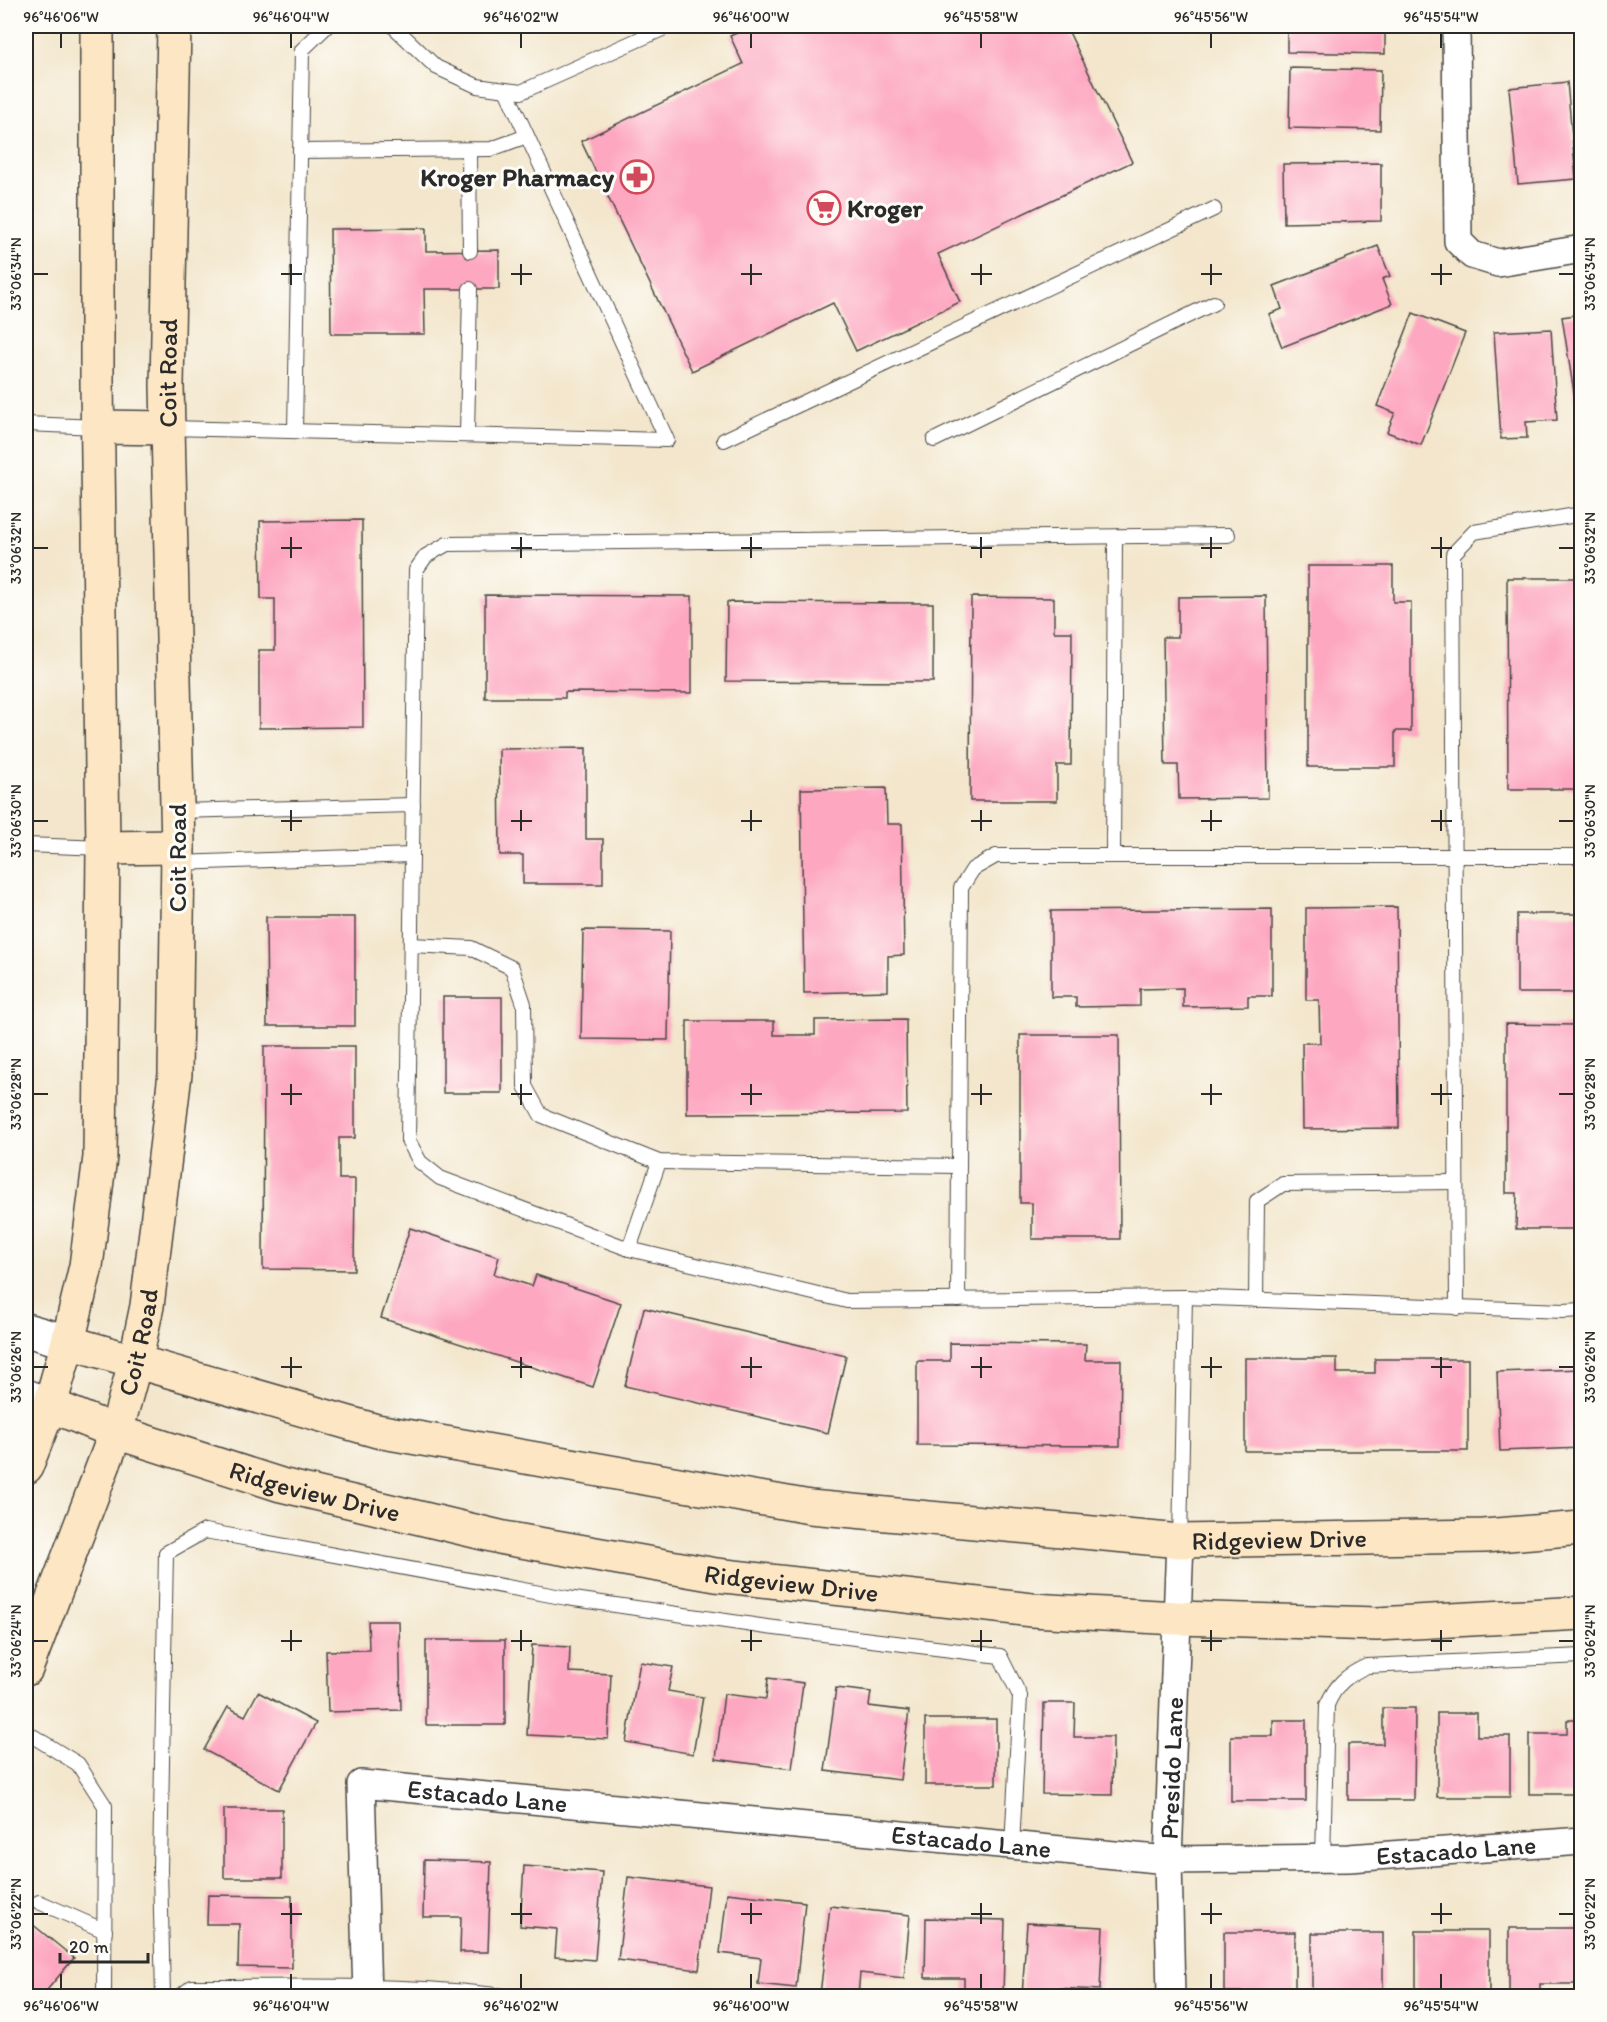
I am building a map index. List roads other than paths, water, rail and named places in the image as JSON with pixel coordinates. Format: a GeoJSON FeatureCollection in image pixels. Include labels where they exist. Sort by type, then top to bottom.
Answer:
{"type":"FeatureCollection","features":[{"type":"Feature","properties":{"kind":"main road"},"geometry":{"type":"LineString","coordinates":[[26,1467],[38,1400],[68,1342],[86,1266],[100,1157],[103,848],[98,428],[97,26]]}},
{"type":"Feature","properties":{"kind":"main road","name":"Coit Road"},"geometry":{"type":"LineString","coordinates":[[26,1669],[116,1432],[135,1363],[147,1306],[175,1074],[178,855],[167,386],[174,26]]}},
{"type":"Feature","properties":{"kind":"main road"},"geometry":{"type":"LineString","coordinates":[[98,428],[169,428]]}},
{"type":"Feature","properties":{"kind":"main road"},"geometry":{"type":"LineString","coordinates":[[103,848],[178,855]]}},
{"type":"Feature","properties":{"kind":"main road","name":"Ridgeview Drive"},"geometry":{"type":"LineString","coordinates":[[68,1342],[377,1431],[810,1507],[1180,1541],[1484,1536],[1581,1528]]}},
{"type":"Feature","properties":{"kind":"main road","name":"Ridgeview Drive"},"geometry":{"type":"LineString","coordinates":[[38,1400],[116,1432],[281,1485],[492,1535],[716,1575],[1032,1610],[1177,1618],[1377,1624],[1581,1613]]}},
{"type":"Feature","properties":{"kind":"street"},"geometry":{"type":"LineString","coordinates":[[1456,26],[1458,240],[1472,255],[1498,263],[1581,249]]}},
{"type":"Feature","properties":{"kind":"street","name":"Ridgeview Drive"},"geometry":{"type":"LineString","coordinates":[[26,1330],[68,1342]]}},
{"type":"Feature","properties":{"kind":"street","name":"Presido Lane"},"geometry":{"type":"LineString","coordinates":[[1171,1996],[1168,1860],[1180,1541]]}},
{"type":"Feature","properties":{"kind":"street","name":"Estacado Lane"},"geometry":{"type":"LineString","coordinates":[[367,1992],[361,1784],[1168,1860],[1323,1858],[1581,1841]]}},
{"type":"Feature","properties":{"kind":"lane"},"geometry":{"type":"LineString","coordinates":[[295,431],[302,50],[327,26]]}},
{"type":"Feature","properties":{"kind":"lane"},"geometry":{"type":"LineString","coordinates":[[393,26],[436,67],[477,86],[521,92],[669,26]]}},
{"type":"Feature","properties":{"kind":"lane"},"geometry":{"type":"LineString","coordinates":[[169,428],[667,440],[506,90]]}},
{"type":"Feature","properties":{"kind":"lane"},"geometry":{"type":"LineString","coordinates":[[300,151],[491,149],[527,136]]}},
{"type":"Feature","properties":{"kind":"lane"},"geometry":{"type":"LineString","coordinates":[[469,150],[470,251]]}},
{"type":"Feature","properties":{"kind":"lane"},"geometry":{"type":"LineString","coordinates":[[724,440],[1214,208]]}},
{"type":"Feature","properties":{"kind":"lane"},"geometry":{"type":"LineString","coordinates":[[467,435],[470,289]]}},
{"type":"Feature","properties":{"kind":"lane"},"geometry":{"type":"LineString","coordinates":[[934,440],[1214,303]]}},
{"type":"Feature","properties":{"kind":"lane"},"geometry":{"type":"LineString","coordinates":[[26,424],[98,428]]}},
{"type":"Feature","properties":{"kind":"lane"},"geometry":{"type":"LineString","coordinates":[[1457,1308],[1453,554],[1474,532],[1581,514]]}},
{"type":"Feature","properties":{"kind":"lane"},"geometry":{"type":"LineString","coordinates":[[1228,535],[447,544],[426,556],[416,570],[408,1140],[420,1162],[440,1178],[629,1250],[847,1301],[1185,1297],[1457,1308],[1581,1310]]}},
{"type":"Feature","properties":{"kind":"lane"},"geometry":{"type":"LineString","coordinates":[[1113,856],[1115,537]]}},
{"type":"Feature","properties":{"kind":"lane"},"geometry":{"type":"LineString","coordinates":[[177,811],[412,805]]}},
{"type":"Feature","properties":{"kind":"lane"},"geometry":{"type":"LineString","coordinates":[[26,845],[103,848]]}},
{"type":"Feature","properties":{"kind":"lane"},"geometry":{"type":"LineString","coordinates":[[178,855],[412,855]]}},
{"type":"Feature","properties":{"kind":"lane"},"geometry":{"type":"LineString","coordinates":[[958,1300],[961,888],[973,869],[996,856],[1581,856]]}},
{"type":"Feature","properties":{"kind":"lane"},"geometry":{"type":"LineString","coordinates":[[411,945],[471,948],[512,968],[524,1004],[525,1086],[541,1115],[659,1162],[959,1166]]}},
{"type":"Feature","properties":{"kind":"lane"},"geometry":{"type":"LineString","coordinates":[[629,1250],[659,1162]]}},
{"type":"Feature","properties":{"kind":"lane"},"geometry":{"type":"LineString","coordinates":[[1256,1300],[1257,1201],[1283,1184],[1456,1182]]}},
{"type":"Feature","properties":{"kind":"lane"},"geometry":{"type":"LineString","coordinates":[[1180,1541],[1185,1297]]}},
{"type":"Feature","properties":{"kind":"lane"},"geometry":{"type":"LineString","coordinates":[[163,1996],[160,1869],[166,1553],[205,1531],[567,1598],[767,1627],[1000,1656],[1020,1696],[1012,1846]]}},
{"type":"Feature","properties":{"kind":"lane"},"geometry":{"type":"LineString","coordinates":[[1323,1858],[1327,1705],[1333,1690],[1352,1672],[1367,1666],[1581,1656]]}},
{"type":"Feature","properties":{"kind":"lane"},"geometry":{"type":"LineString","coordinates":[[26,1732],[78,1764],[105,1806],[104,1996]]}},
{"type":"Feature","properties":{"kind":"lane"},"geometry":{"type":"LineString","coordinates":[[39,1902],[105,1931]]}},
{"type":"Feature","properties":{"kind":"lane"},"geometry":{"type":"LineString","coordinates":[[181,1996],[192,1987],[367,1992],[468,1992],[505,1996]]}},
{"type":"Feature","properties":{"kind":"place","name":"Kroger Pharmacy"},"geometry":{"type":"Point","coordinates":[637,177]}},
{"type":"Feature","properties":{"kind":"place","name":"Kroger"},"geometry":{"type":"Point","coordinates":[824,208]}}]}
